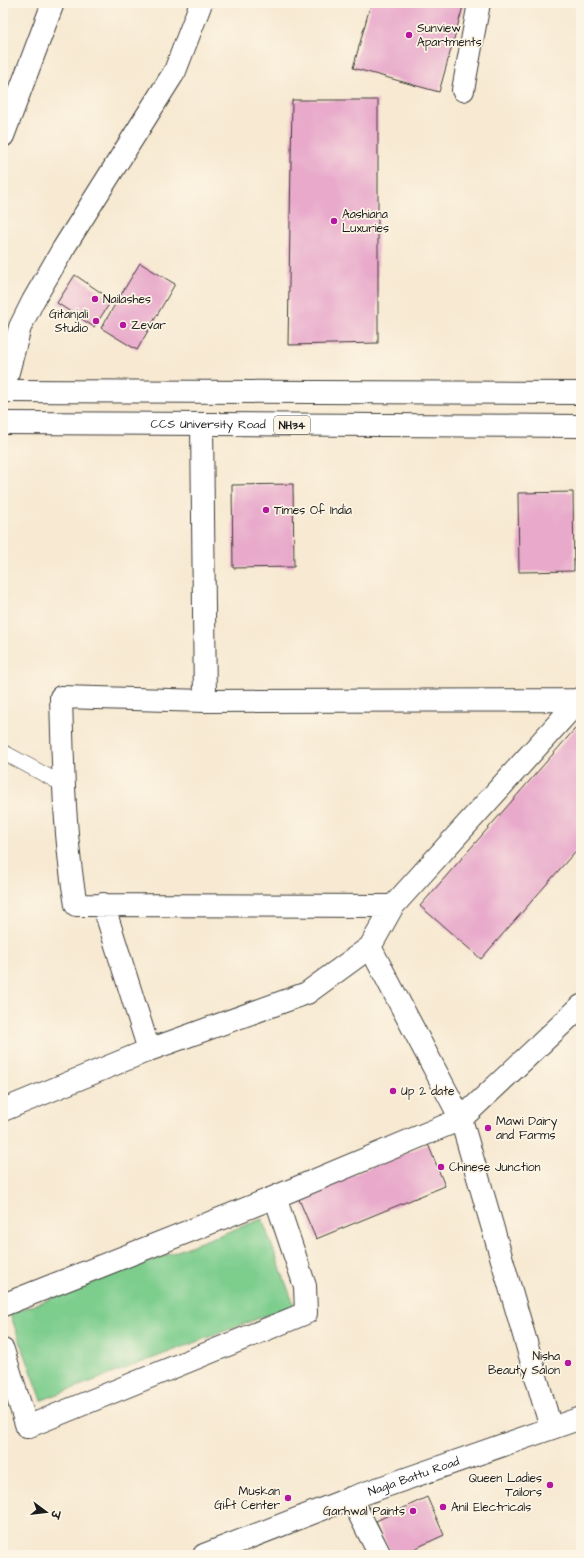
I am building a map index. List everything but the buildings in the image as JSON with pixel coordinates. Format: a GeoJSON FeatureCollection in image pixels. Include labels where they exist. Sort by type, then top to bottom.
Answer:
{"type":"FeatureCollection","features":[{"type":"Feature","properties":{"kind":"main road"},"geometry":{"type":"LineString","coordinates":[[3,136],[53,3]]}},
{"type":"Feature","properties":{"kind":"main road"},"geometry":{"type":"LineString","coordinates":[[201,3],[175,71],[63,249],[33,301],[20,327],[3,391],[581,393]]}},
{"type":"Feature","properties":{"kind":"main road"},"geometry":{"type":"LineString","coordinates":[[463,90],[479,3]]}},
{"type":"Feature","properties":{"kind":"main road","name":"CCS University Road"},"geometry":{"type":"LineString","coordinates":[[3,423],[581,426]]}},
{"type":"Feature","properties":{"kind":"main road"},"geometry":{"type":"LineString","coordinates":[[202,424],[206,700]]}},
{"type":"Feature","properties":{"kind":"main road"},"geometry":{"type":"LineString","coordinates":[[393,906],[76,905],[70,871],[64,785],[61,697],[206,700],[580,699]]}},
{"type":"Feature","properties":{"kind":"main road"},"geometry":{"type":"LineString","coordinates":[[3,1110],[149,1050],[307,993],[370,947],[393,906],[580,699]]}},
{"type":"Feature","properties":{"kind":"main road"},"geometry":{"type":"LineString","coordinates":[[103,904],[149,1050]]}},
{"type":"Feature","properties":{"kind":"main road"},"geometry":{"type":"LineString","coordinates":[[370,947],[461,1120],[551,1428]]}},
{"type":"Feature","properties":{"kind":"main road"},"geometry":{"type":"LineString","coordinates":[[3,1306],[275,1197],[461,1120],[581,1006]]}},
{"type":"Feature","properties":{"kind":"main road"},"geometry":{"type":"LineString","coordinates":[[3,1350],[27,1427],[306,1313],[305,1286],[275,1197]]}},
{"type":"Feature","properties":{"kind":"main road","name":"Nagla Battu Road"},"geometry":{"type":"LineString","coordinates":[[204,1555],[351,1498],[581,1418]]}},
{"type":"Feature","properties":{"kind":"main road"},"geometry":{"type":"LineString","coordinates":[[351,1498],[380,1555]]}},
{"type":"Feature","properties":{"kind":"lane"},"geometry":{"type":"LineString","coordinates":[[3,752],[64,785]]}},
{"type":"Feature","properties":{"kind":"green space"},"geometry":{"type":"Polygon","coordinates":[[[262,1219],[294,1305],[42,1400],[10,1314],[262,1219]]]}},
{"type":"Feature","properties":{"kind":"place","name":"Sunview Apartments"},"geometry":{"type":"Point","coordinates":[409,35]}},
{"type":"Feature","properties":{"kind":"place","name":"Aashiana Luxuries"},"geometry":{"type":"Point","coordinates":[334,221]}},
{"type":"Feature","properties":{"kind":"place","name":"Nailashes"},"geometry":{"type":"Point","coordinates":[95,299]}},
{"type":"Feature","properties":{"kind":"place","name":"Gitanjali Studio"},"geometry":{"type":"Point","coordinates":[96,321]}},
{"type":"Feature","properties":{"kind":"place","name":"Zevar"},"geometry":{"type":"Point","coordinates":[123,325]}},
{"type":"Feature","properties":{"kind":"place","name":"Times Of India"},"geometry":{"type":"Point","coordinates":[266,510]}},
{"type":"Feature","properties":{"kind":"place","name":"Up 2 date"},"geometry":{"type":"Point","coordinates":[393,1091]}},
{"type":"Feature","properties":{"kind":"place","name":"Mawi Dairy and Farms"},"geometry":{"type":"Point","coordinates":[488,1128]}},
{"type":"Feature","properties":{"kind":"place","name":"Chinese Junction"},"geometry":{"type":"Point","coordinates":[441,1167]}},
{"type":"Feature","properties":{"kind":"place","name":"Nisha Beauty Salon"},"geometry":{"type":"Point","coordinates":[568,1363]}},
{"type":"Feature","properties":{"kind":"place","name":"Queen Ladies Tailors"},"geometry":{"type":"Point","coordinates":[550,1485]}},
{"type":"Feature","properties":{"kind":"place","name":"Muskan Gift Center"},"geometry":{"type":"Point","coordinates":[288,1498]}},
{"type":"Feature","properties":{"kind":"place","name":"Anil Electricals"},"geometry":{"type":"Point","coordinates":[443,1507]}},
{"type":"Feature","properties":{"kind":"place","name":"Garhwal Paints"},"geometry":{"type":"Point","coordinates":[413,1511]}}]}
